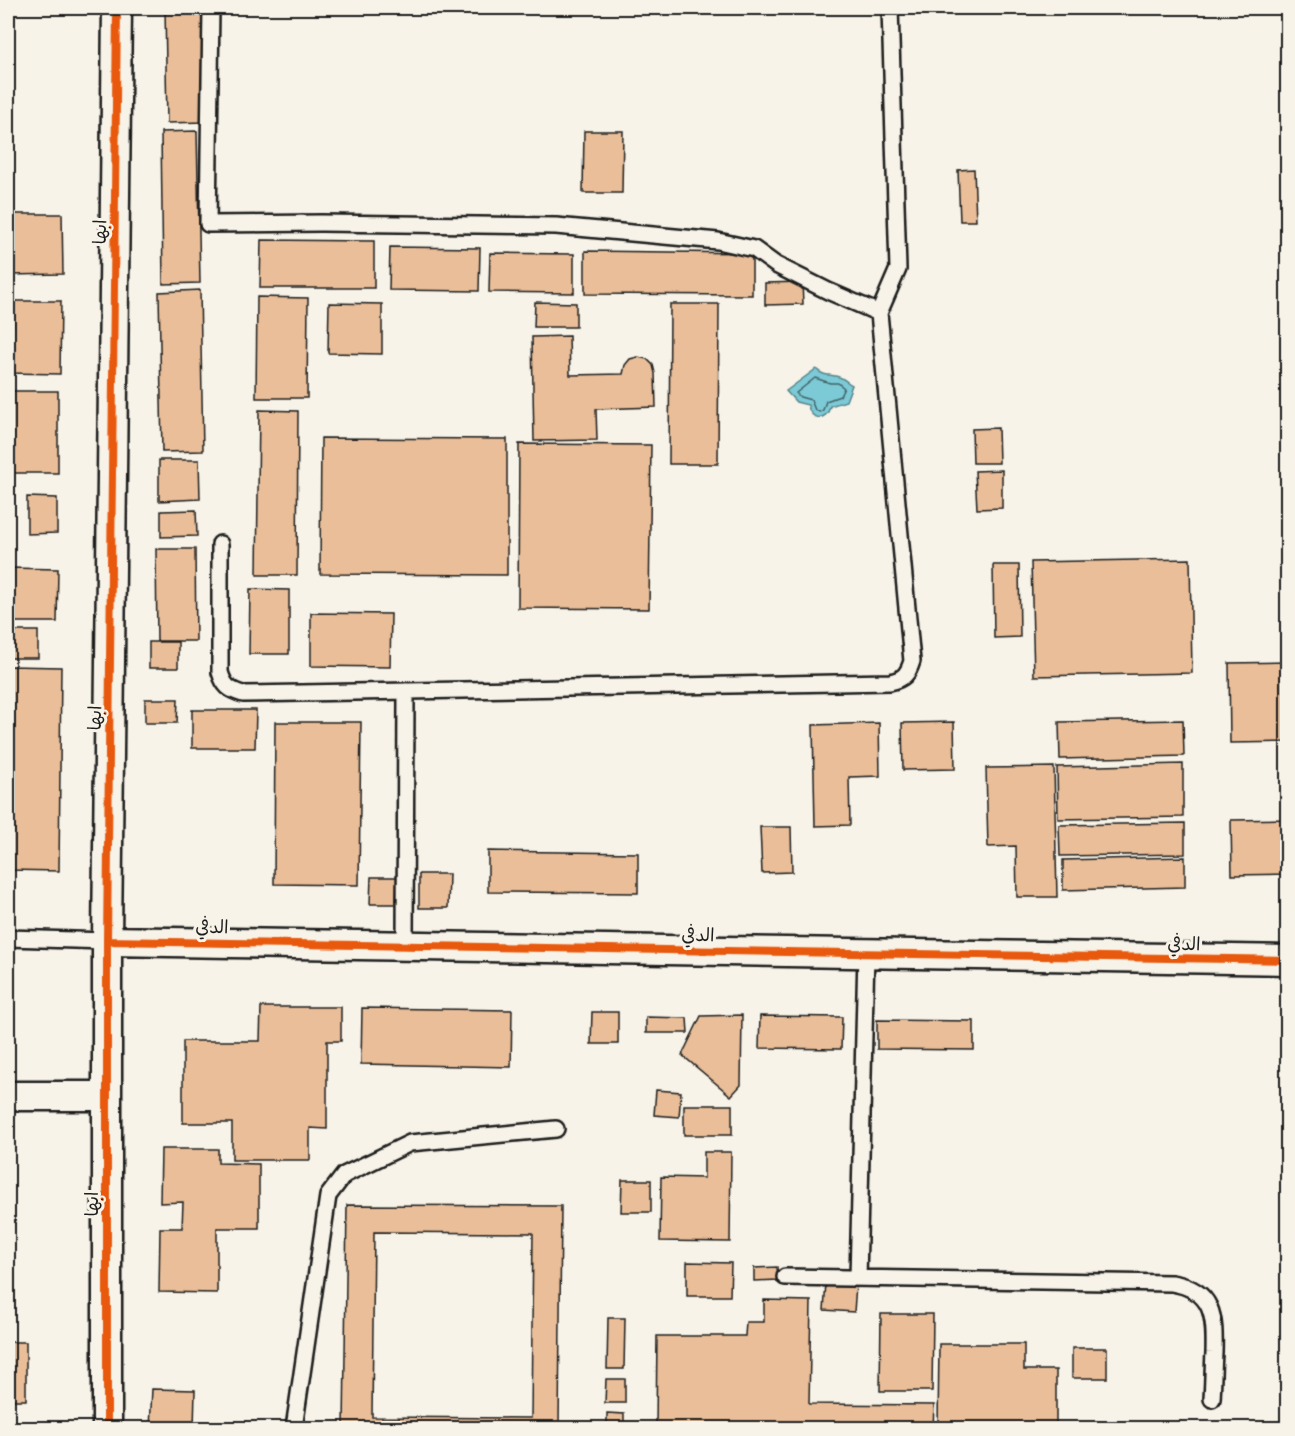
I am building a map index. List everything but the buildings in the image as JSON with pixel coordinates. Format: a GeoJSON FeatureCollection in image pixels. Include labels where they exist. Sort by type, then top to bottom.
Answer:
{"type":"FeatureCollection","features":[{"type":"Feature","properties":{"kind":"street","name":"ابها"},"geometry":{"type":"LineString","coordinates":[[107,1428],[107,941],[117,8]]}},
{"type":"Feature","properties":{"kind":"street","name":"الدفي"},"geometry":{"type":"LineString","coordinates":[[107,941],[1287,960]]}},
{"type":"Feature","properties":{"kind":"street"},"geometry":{"type":"LineString","coordinates":[[8,1096],[107,1096]]}},
{"type":"Feature","properties":{"kind":"lane"},"geometry":{"type":"LineString","coordinates":[[211,8],[208,224],[556,226],[718,242],[754,249],[776,265],[828,291],[879,312]]}},
{"type":"Feature","properties":{"kind":"lane"},"geometry":{"type":"LineString","coordinates":[[220,544],[220,672],[223,683],[231,691],[243,694],[901,680],[909,671],[912,661],[879,312],[898,269],[890,8]]}},
{"type":"Feature","properties":{"kind":"lane"},"geometry":{"type":"LineString","coordinates":[[405,945],[406,691]]}},
{"type":"Feature","properties":{"kind":"lane"},"geometry":{"type":"LineString","coordinates":[[8,939],[107,941]]}},
{"type":"Feature","properties":{"kind":"lane"},"geometry":{"type":"LineString","coordinates":[[858,1278],[866,953]]}},
{"type":"Feature","properties":{"kind":"lane"},"geometry":{"type":"LineString","coordinates":[[294,1428],[328,1196],[344,1175],[410,1143],[556,1129]]}},
{"type":"Feature","properties":{"kind":"lane"},"geometry":{"type":"LineString","coordinates":[[785,1277],[1185,1285],[1197,1291],[1206,1300],[1212,1312],[1215,1325],[1212,1399]]}},
{"type":"Feature","properties":{"kind":"water"},"geometry":{"type":"Polygon","coordinates":[[[816,369],[824,374],[841,378],[852,385],[846,401],[830,406],[826,415],[819,418],[812,414],[808,405],[796,402],[786,391],[816,369]]]}},
{"type":"Feature","properties":{"kind":"cycle path"},"geometry":{"type":"LineString","coordinates":[[107,1428],[107,941],[117,8]]}},
{"type":"Feature","properties":{"kind":"cycle path"},"geometry":{"type":"LineString","coordinates":[[107,941],[1288,960]]}}]}
